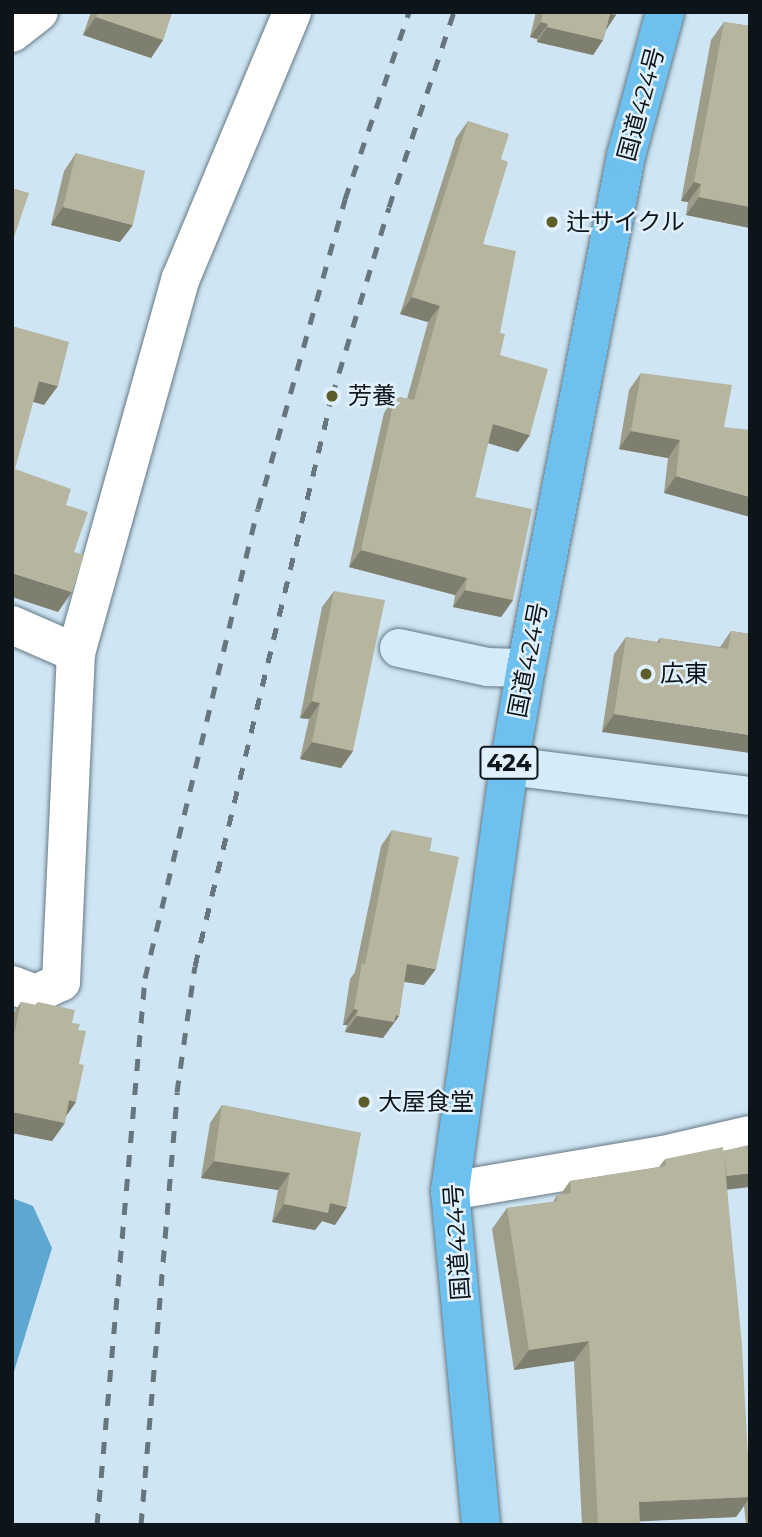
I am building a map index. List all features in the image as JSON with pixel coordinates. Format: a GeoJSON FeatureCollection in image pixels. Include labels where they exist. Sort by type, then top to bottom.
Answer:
{"type":"FeatureCollection","features":[{"type":"Feature","properties":{"kind":"highway","name":"国道424号"},"geometry":{"type":"LineString","coordinates":[[481,1525],[450,1191],[509,766],[526,668],[626,156],[665,12]]}},
{"type":"Feature","properties":{"kind":"street"},"geometry":{"type":"LineString","coordinates":[[12,33],[39,12]]}},
{"type":"Feature","properties":{"kind":"street"},"geometry":{"type":"LineString","coordinates":[[12,985],[36,994],[61,982],[76,653],[181,278],[292,12]]}},
{"type":"Feature","properties":{"kind":"street"},"geometry":{"type":"LineString","coordinates":[[12,625],[76,653]]}},
{"type":"Feature","properties":{"kind":"street"},"geometry":{"type":"LineString","coordinates":[[399,648],[488,667],[526,668]]}},
{"type":"Feature","properties":{"kind":"street"},"geometry":{"type":"LineString","coordinates":[[509,766],[750,796]]}},
{"type":"Feature","properties":{"kind":"street"},"geometry":{"type":"LineString","coordinates":[[450,1191],[663,1155],[750,1135]]}},
{"type":"Feature","properties":{"kind":"shaded area"},"geometry":{"type":"Polygon","coordinates":[[[12,1198],[33,1206],[52,1248],[12,1378],[12,1198]]]}},
{"type":"Feature","properties":{"kind":"building"},"geometry":{"type":"Polygon","coordinates":[[[98,12],[172,12],[163,40],[96,17],[98,12]]]}},
{"type":"Feature","properties":{"kind":"building"},"geometry":{"type":"Polygon","coordinates":[[[543,12],[617,12],[616,15],[610,14],[603,40],[547,27],[548,24],[541,22],[543,12]]]}},
{"type":"Feature","properties":{"kind":"building"},"geometry":{"type":"Polygon","coordinates":[[[724,22],[750,26],[750,207],[699,197],[701,184],[694,182],[724,22]]]}},
{"type":"Feature","properties":{"kind":"building"},"geometry":{"type":"Polygon","coordinates":[[[468,121],[509,134],[501,159],[508,162],[483,244],[516,251],[500,333],[505,334],[500,355],[548,369],[530,435],[493,424],[475,497],[532,509],[513,600],[465,590],[467,578],[361,550],[395,396],[414,400],[440,306],[412,297],[468,121]]]}},
{"type":"Feature","properties":{"kind":"building"},"geometry":{"type":"Polygon","coordinates":[[[76,153],[145,171],[133,225],[63,207],[76,153]]]}},
{"type":"Feature","properties":{"kind":"building"},"geometry":{"type":"Polygon","coordinates":[[[12,188],[29,193],[12,243],[12,188]]]}},
{"type":"Feature","properties":{"kind":"building"},"geometry":{"type":"Polygon","coordinates":[[[12,326],[69,342],[58,386],[39,381],[15,469],[71,489],[66,505],[88,512],[74,552],[84,555],[72,592],[12,573],[12,326]]]}},
{"type":"Feature","properties":{"kind":"building"},"geometry":{"type":"Polygon","coordinates":[[[641,373],[732,385],[724,427],[750,430],[750,497],[676,476],[680,440],[631,431],[641,373]]]}},
{"type":"Feature","properties":{"kind":"building"},"geometry":{"type":"Polygon","coordinates":[[[334,591],[385,600],[353,751],[312,742],[320,703],[312,701],[334,591]]]}},
{"type":"Feature","properties":{"kind":"building"},"geometry":{"type":"Polygon","coordinates":[[[731,631],[750,634],[750,735],[614,714],[626,637],[660,643],[660,638],[728,649],[731,631]]]}},
{"type":"Feature","properties":{"kind":"building"},"geometry":{"type":"Polygon","coordinates":[[[392,830],[432,838],[430,851],[459,857],[436,969],[407,964],[399,1016],[396,1015],[394,1022],[357,1016],[358,1010],[354,1009],[392,830]]]}},
{"type":"Feature","properties":{"kind":"building"},"geometry":{"type":"Polygon","coordinates":[[[21,1002],[36,1005],[38,1002],[75,1010],[72,1023],[80,1024],[78,1030],[86,1031],[79,1064],[84,1065],[76,1102],[69,1100],[65,1123],[12,1112],[12,1045],[21,1002]]]}},
{"type":"Feature","properties":{"kind":"building"},"geometry":{"type":"Polygon","coordinates":[[[222,1105],[361,1133],[347,1207],[330,1203],[328,1213],[284,1204],[290,1173],[214,1161],[222,1105]]]}},
{"type":"Feature","properties":{"kind":"building"},"geometry":{"type":"Polygon","coordinates":[[[750,1145],[750,1173],[727,1176],[723,1151],[750,1145]]]}},
{"type":"Feature","properties":{"kind":"building"},"geometry":{"type":"Polygon","coordinates":[[[723,1147],[742,1345],[750,1497],[639,1502],[640,1525],[598,1525],[589,1341],[529,1350],[507,1208],[557,1201],[557,1195],[571,1193],[570,1181],[666,1166],[665,1159],[723,1147]]]}},
{"type":"Feature","properties":{"kind":"railway"},"geometry":{"type":"LineString","coordinates":[[97,1525],[145,978],[258,509],[345,199],[409,12]]}},
{"type":"Feature","properties":{"kind":"railway"},"geometry":{"type":"LineString","coordinates":[[141,1525],[177,1092],[195,966],[332,396],[389,207],[454,12]]}},
{"type":"Feature","properties":{"kind":"place","name":"辻サイクル"},"geometry":{"type":"Point","coordinates":[552,222]}},
{"type":"Feature","properties":{"kind":"place","name":"芳養"},"geometry":{"type":"Point","coordinates":[332,396]}},
{"type":"Feature","properties":{"kind":"place","name":"広東"},"geometry":{"type":"Point","coordinates":[646,674]}},
{"type":"Feature","properties":{"kind":"place","name":"大屋食堂"},"geometry":{"type":"Point","coordinates":[364,1102]}}]}
